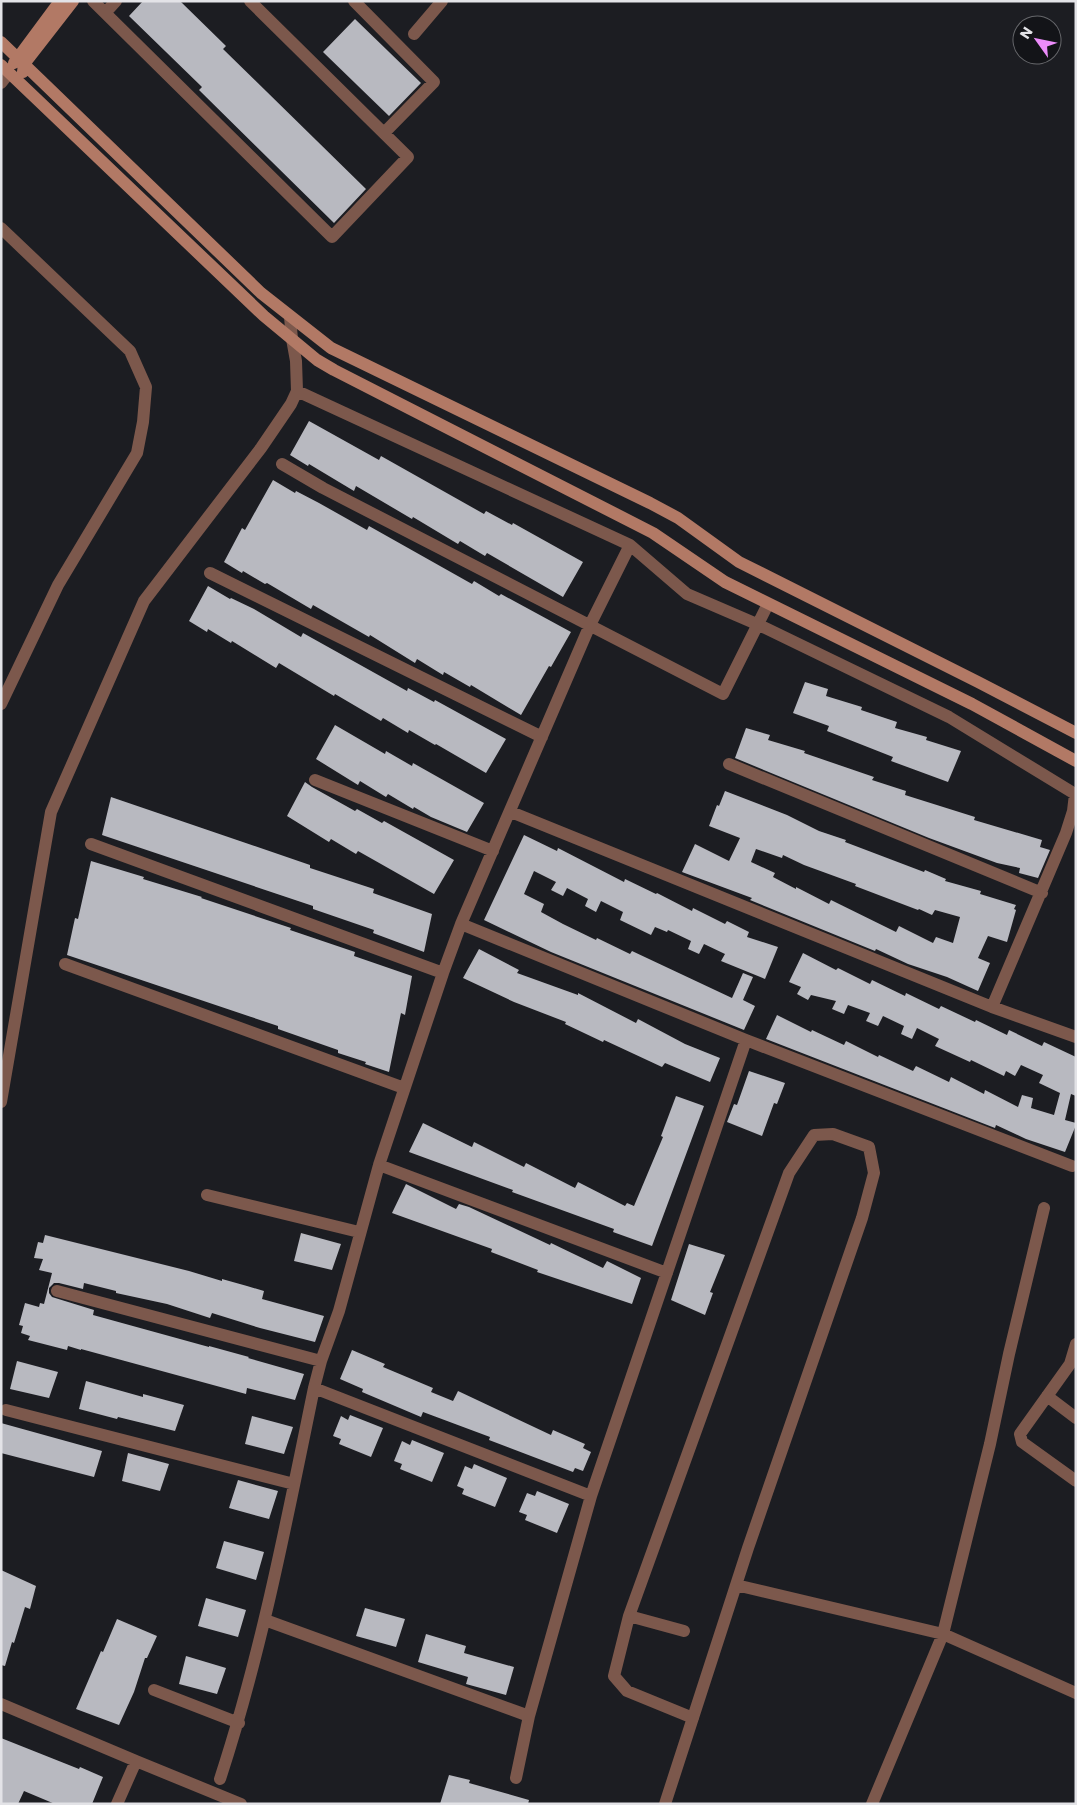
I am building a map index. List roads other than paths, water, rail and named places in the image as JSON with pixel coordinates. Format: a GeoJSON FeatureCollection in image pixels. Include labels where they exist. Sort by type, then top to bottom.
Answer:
{"type":"FeatureCollection","features":[{"type":"Feature","properties":{"kind":"street"},"geometry":{"type":"LineString","coordinates":[[20,84],[20,61],[60,1]]}},
{"type":"Feature","properties":{"kind":"street"},"geometry":{"type":"LineString","coordinates":[[73,1],[20,61],[4,74],[20,84],[264,316],[317,360],[653,533],[725,582],[972,704],[1076,761]]}},
{"type":"Feature","properties":{"kind":"street"},"geometry":{"type":"LineString","coordinates":[[93,1],[332,237],[408,157],[250,1]]}},
{"type":"Feature","properties":{"kind":"street"},"geometry":{"type":"LineString","coordinates":[[106,12],[116,1]]}},
{"type":"Feature","properties":{"kind":"street"},"geometry":{"type":"LineString","coordinates":[[354,1],[434,82],[384,133]]}},
{"type":"Feature","properties":{"kind":"street"},"geometry":{"type":"LineString","coordinates":[[414,34],[442,1]]}},
{"type":"Feature","properties":{"kind":"street"},"geometry":{"type":"LineString","coordinates":[[1,42],[261,293],[331,348],[650,503],[678,518],[739,562],[1076,733]]}},
{"type":"Feature","properties":{"kind":"street"},"geometry":{"type":"LineString","coordinates":[[1,228],[130,351],[146,387],[144,422],[137,453],[58,585],[1,704]]}},
{"type":"Feature","properties":{"kind":"street"},"geometry":{"type":"LineString","coordinates":[[1,1102],[50,812],[144,601],[275,429],[291,404],[297,391],[296,361],[290,317]]}},
{"type":"Feature","properties":{"kind":"street"},"geometry":{"type":"LineString","coordinates":[[297,391],[630,545],[687,594],[759,624],[948,717],[1075,794],[1073,811],[1066,833],[992,1007]]}},
{"type":"Feature","properties":{"kind":"street"},"geometry":{"type":"LineString","coordinates":[[282,464],[323,488],[724,694],[768,604]]}},
{"type":"Feature","properties":{"kind":"street"},"geometry":{"type":"LineString","coordinates":[[220,1779],[238,1723],[265,1620],[321,1361],[339,1311],[359,1232],[404,1088],[461,924],[511,812],[590,625],[630,545]]}},
{"type":"Feature","properties":{"kind":"street"},"geometry":{"type":"LineString","coordinates":[[210,573],[542,737]]}},
{"type":"Feature","properties":{"kind":"street"},"geometry":{"type":"LineString","coordinates":[[729,764],[1042,893]]}},
{"type":"Feature","properties":{"kind":"street"},"geometry":{"type":"LineString","coordinates":[[315,780],[493,851]]}},
{"type":"Feature","properties":{"kind":"street"},"geometry":{"type":"LineString","coordinates":[[511,812],[992,1007],[1076,1037]]}},
{"type":"Feature","properties":{"kind":"street"},"geometry":{"type":"LineString","coordinates":[[91,844],[443,973]]}},
{"type":"Feature","properties":{"kind":"street"},"geometry":{"type":"LineString","coordinates":[[461,924],[746,1040],[1072,1166]]}},
{"type":"Feature","properties":{"kind":"street"},"geometry":{"type":"LineString","coordinates":[[65,964],[404,1088]]}},
{"type":"Feature","properties":{"kind":"street"},"geometry":{"type":"LineString","coordinates":[[516,1778],[529,1716],[590,1496],[746,1040]]}},
{"type":"Feature","properties":{"kind":"street"},"geometry":{"type":"LineString","coordinates":[[666,1804],[694,1718],[736,1585],[862,1218],[874,1173],[869,1147],[833,1134],[814,1135],[789,1173],[629,1616],[614,1676],[627,1692],[694,1718]]}},
{"type":"Feature","properties":{"kind":"street"},"geometry":{"type":"LineString","coordinates":[[379,1165],[667,1273]]}},
{"type":"Feature","properties":{"kind":"street"},"geometry":{"type":"LineString","coordinates":[[207,1195],[359,1232]]}},
{"type":"Feature","properties":{"kind":"street"},"geometry":{"type":"LineString","coordinates":[[872,1804],[943,1634],[990,1444],[1009,1354],[1044,1208]]}},
{"type":"Feature","properties":{"kind":"street"},"geometry":{"type":"LineString","coordinates":[[57,1291],[321,1361]]}},
{"type":"Feature","properties":{"kind":"street"},"geometry":{"type":"LineString","coordinates":[[1076,1344],[1073,1366],[1047,1396],[1020,1434],[1022,1442],[1076,1481]]}},
{"type":"Feature","properties":{"kind":"street"},"geometry":{"type":"LineString","coordinates":[[314,1388],[590,1496]]}},
{"type":"Feature","properties":{"kind":"street"},"geometry":{"type":"LineString","coordinates":[[1047,1396],[1076,1418]]}},
{"type":"Feature","properties":{"kind":"street"},"geometry":{"type":"LineString","coordinates":[[6,1410],[294,1484]]}},
{"type":"Feature","properties":{"kind":"street"},"geometry":{"type":"LineString","coordinates":[[736,1585],[943,1634],[1076,1693]]}},
{"type":"Feature","properties":{"kind":"street"},"geometry":{"type":"LineString","coordinates":[[629,1616],[684,1631]]}},
{"type":"Feature","properties":{"kind":"street"},"geometry":{"type":"LineString","coordinates":[[265,1620],[529,1716]]}},
{"type":"Feature","properties":{"kind":"street"},"geometry":{"type":"LineString","coordinates":[[154,1690],[238,1723]]}},
{"type":"Feature","properties":{"kind":"street"},"geometry":{"type":"LineString","coordinates":[[1,1704],[136,1761],[216,1799],[241,1804]]}},
{"type":"Feature","properties":{"kind":"street"},"geometry":{"type":"LineString","coordinates":[[117,1804],[136,1761]]}}]}
